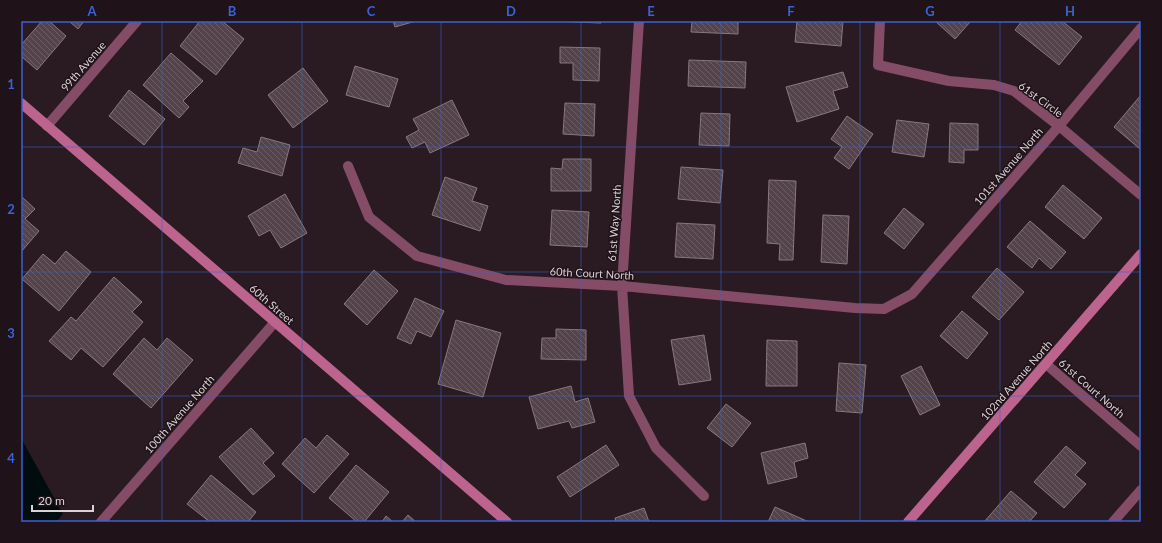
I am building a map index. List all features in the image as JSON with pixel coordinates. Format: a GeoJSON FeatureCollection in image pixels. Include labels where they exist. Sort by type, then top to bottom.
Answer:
{"type":"FeatureCollection","features":[{"type":"Feature","properties":{"kind":"street","name":"99th Avenue"},"geometry":{"type":"LineString","coordinates":[[47,126],[137,21]]}},
{"type":"Feature","properties":{"kind":"street","name":"61st Way North"},"geometry":{"type":"LineString","coordinates":[[639,21],[622,286],[629,396],[656,448],[704,496]]}},
{"type":"Feature","properties":{"kind":"street","name":"61st Circle"},"geometry":{"type":"LineString","coordinates":[[880,21],[878,65],[949,81],[994,85],[1014,92],[1059,126],[1141,196]]}},
{"type":"Feature","properties":{"kind":"street","name":"101st Avenue North"},"geometry":{"type":"LineString","coordinates":[[884,309],[912,294],[1059,126],[1141,28]]}},
{"type":"Feature","properties":{"kind":"street","name":"60th Street"},"geometry":{"type":"LineString","coordinates":[[21,103],[507,522]]}},
{"type":"Feature","properties":{"kind":"street","name":"60th Court North"},"geometry":{"type":"LineString","coordinates":[[348,166],[369,217],[417,256],[506,280],[622,286],[855,308],[884,309]]}},
{"type":"Feature","properties":{"kind":"street","name":"102nd Avenue North"},"geometry":{"type":"LineString","coordinates":[[908,522],[1141,254]]}},
{"type":"Feature","properties":{"kind":"street","name":"100th Avenue North"},"geometry":{"type":"LineString","coordinates":[[101,522],[275,322]]}},
{"type":"Feature","properties":{"kind":"street","name":"61st Court North"},"geometry":{"type":"LineString","coordinates":[[1046,364],[1141,446]]}},
{"type":"Feature","properties":{"kind":"street"},"geometry":{"type":"LineString","coordinates":[[1113,522],[1141,490]]}},
{"type":"Feature","properties":{"kind":"shaded area"},"geometry":{"type":"Polygon","coordinates":[[[21,438],[63,514],[56,522],[21,522],[21,438]]]}},
{"type":"Feature","properties":{"kind":"building"},"geometry":{"type":"Polygon","coordinates":[[[42,21],[49,21],[66,36],[37,70],[21,56],[21,45],[42,21]]]}},
{"type":"Feature","properties":{"kind":"building"},"geometry":{"type":"Polygon","coordinates":[[[69,21],[84,21],[78,29],[69,21]]]}},
{"type":"Feature","properties":{"kind":"building"},"geometry":{"type":"Polygon","coordinates":[[[200,21],[222,21],[244,39],[216,75],[180,46],[200,21]]]}},
{"type":"Feature","properties":{"kind":"building"},"geometry":{"type":"Polygon","coordinates":[[[393,21],[416,21],[395,27],[393,21]]]}},
{"type":"Feature","properties":{"kind":"building"},"geometry":{"type":"Polygon","coordinates":[[[551,21],[601,21],[601,23],[551,21]]]}},
{"type":"Feature","properties":{"kind":"building"},"geometry":{"type":"Polygon","coordinates":[[[692,21],[738,21],[738,34],[691,32],[692,21]]]}},
{"type":"Feature","properties":{"kind":"building"},"geometry":{"type":"Polygon","coordinates":[[[797,21],[843,21],[841,46],[795,42],[797,21]]]}},
{"type":"Feature","properties":{"kind":"building"},"geometry":{"type":"Polygon","coordinates":[[[935,21],[971,21],[955,39],[935,21]]]}},
{"type":"Feature","properties":{"kind":"building"},"geometry":{"type":"Polygon","coordinates":[[[1022,21],[1062,21],[1082,37],[1059,65],[1015,30],[1022,21]]]}},
{"type":"Feature","properties":{"kind":"building"},"geometry":{"type":"Polygon","coordinates":[[[560,47],[600,48],[599,81],[573,80],[573,63],[560,63],[560,47]]]}},
{"type":"Feature","properties":{"kind":"building"},"geometry":{"type":"Polygon","coordinates":[[[171,53],[203,81],[183,101],[189,107],[179,118],[143,85],[171,53]]]}},
{"type":"Feature","properties":{"kind":"building"},"geometry":{"type":"Polygon","coordinates":[[[689,60],[746,62],[745,88],[688,86],[689,60]]]}},
{"type":"Feature","properties":{"kind":"building"},"geometry":{"type":"Polygon","coordinates":[[[355,66],[398,79],[389,107],[346,95],[355,66]]]}},
{"type":"Feature","properties":{"kind":"building"},"geometry":{"type":"Polygon","coordinates":[[[303,68],[328,101],[293,128],[268,95],[303,68]]]}},
{"type":"Feature","properties":{"kind":"building"},"geometry":{"type":"Polygon","coordinates":[[[843,72],[848,87],[833,91],[839,109],[797,122],[786,87],[843,72]]]}},
{"type":"Feature","properties":{"kind":"building"},"geometry":{"type":"Polygon","coordinates":[[[129,90],[165,119],[144,145],[109,116],[129,90]]]}},
{"type":"Feature","properties":{"kind":"building"},"geometry":{"type":"Polygon","coordinates":[[[1141,95],[1141,149],[1140,149],[1114,127],[1141,95]]]}},
{"type":"Feature","properties":{"kind":"building"},"geometry":{"type":"Polygon","coordinates":[[[452,100],[469,135],[430,153],[425,142],[412,148],[406,137],[419,130],[413,119],[452,100]]]}},
{"type":"Feature","properties":{"kind":"building"},"geometry":{"type":"Polygon","coordinates":[[[565,103],[595,104],[594,136],[563,134],[565,103]]]}},
{"type":"Feature","properties":{"kind":"building"},"geometry":{"type":"Polygon","coordinates":[[[701,113],[730,114],[729,146],[699,145],[701,113]]]}},
{"type":"Feature","properties":{"kind":"building"},"geometry":{"type":"Polygon","coordinates":[[[847,116],[873,134],[849,169],[834,158],[842,147],[831,139],[847,116]]]}},
{"type":"Feature","properties":{"kind":"building"},"geometry":{"type":"Polygon","coordinates":[[[897,120],[929,124],[924,157],[892,152],[897,120]]]}},
{"type":"Feature","properties":{"kind":"building"},"geometry":{"type":"Polygon","coordinates":[[[950,123],[978,124],[978,150],[964,150],[964,163],[949,162],[950,123]]]}},
{"type":"Feature","properties":{"kind":"building"},"geometry":{"type":"Polygon","coordinates":[[[261,137],[290,145],[282,176],[238,163],[243,148],[257,152],[261,137]]]}},
{"type":"Feature","properties":{"kind":"building"},"geometry":{"type":"Polygon","coordinates":[[[563,159],[591,159],[591,191],[551,191],[551,168],[562,169],[563,159]]]}},
{"type":"Feature","properties":{"kind":"building"},"geometry":{"type":"Polygon","coordinates":[[[681,167],[723,170],[720,203],[678,199],[681,167]]]}},
{"type":"Feature","properties":{"kind":"building"},"geometry":{"type":"Polygon","coordinates":[[[445,177],[477,188],[472,201],[488,206],[480,231],[432,215],[445,177]]]}},
{"type":"Feature","properties":{"kind":"building"},"geometry":{"type":"Polygon","coordinates":[[[769,180],[796,181],[793,260],[779,260],[780,244],[767,243],[769,180]]]}},
{"type":"Feature","properties":{"kind":"building"},"geometry":{"type":"Polygon","coordinates":[[[1063,185],[1102,218],[1084,239],[1045,207],[1063,185]]]}},
{"type":"Feature","properties":{"kind":"building"},"geometry":{"type":"Polygon","coordinates":[[[285,194],[307,233],[281,248],[270,230],[259,236],[248,216],[285,194]]]}},
{"type":"Feature","properties":{"kind":"building"},"geometry":{"type":"Polygon","coordinates":[[[21,196],[35,209],[25,219],[39,231],[21,252],[21,196]]]}},
{"type":"Feature","properties":{"kind":"building"},"geometry":{"type":"Polygon","coordinates":[[[904,208],[924,224],[904,249],[884,233],[904,208]]]}},
{"type":"Feature","properties":{"kind":"building"},"geometry":{"type":"Polygon","coordinates":[[[552,210],[589,212],[587,247],[550,245],[552,210]]]}},
{"type":"Feature","properties":{"kind":"building"},"geometry":{"type":"Polygon","coordinates":[[[823,215],[849,216],[847,264],[821,262],[823,215]]]}},
{"type":"Feature","properties":{"kind":"building"},"geometry":{"type":"Polygon","coordinates":[[[1030,221],[1066,252],[1051,269],[1039,258],[1032,268],[1007,247],[1030,221]]]}},
{"type":"Feature","properties":{"kind":"building"},"geometry":{"type":"Polygon","coordinates":[[[677,223],[715,225],[713,259],[675,257],[677,223]]]}},
{"type":"Feature","properties":{"kind":"building"},"geometry":{"type":"Polygon","coordinates":[[[66,251],[91,272],[59,311],[22,279],[43,254],[55,264],[66,251]]]}},
{"type":"Feature","properties":{"kind":"building"},"geometry":{"type":"Polygon","coordinates":[[[997,268],[1024,292],[999,320],[972,297],[997,268]]]}},
{"type":"Feature","properties":{"kind":"building"},"geometry":{"type":"Polygon","coordinates":[[[374,270],[398,291],[367,325],[344,304],[374,270]]]}},
{"type":"Feature","properties":{"kind":"building"},"geometry":{"type":"Polygon","coordinates":[[[114,277],[142,302],[132,312],[143,322],[103,367],[81,348],[71,360],[49,341],[71,317],[76,321],[114,277]]]}},
{"type":"Feature","properties":{"kind":"building"},"geometry":{"type":"Polygon","coordinates":[[[415,298],[444,311],[431,337],[417,331],[411,344],[397,338],[415,298]]]}},
{"type":"Feature","properties":{"kind":"building"},"geometry":{"type":"Polygon","coordinates":[[[962,311],[988,333],[967,359],[940,336],[962,311]]]}},
{"type":"Feature","properties":{"kind":"building"},"geometry":{"type":"Polygon","coordinates":[[[456,320],[501,333],[483,397],[438,384],[456,320]]]}},
{"type":"Feature","properties":{"kind":"building"},"geometry":{"type":"Polygon","coordinates":[[[556,329],[586,330],[586,360],[541,359],[542,338],[556,338],[556,329]]]}},
{"type":"Feature","properties":{"kind":"building"},"geometry":{"type":"Polygon","coordinates":[[[704,335],[711,380],[679,385],[671,340],[704,335]]]}},
{"type":"Feature","properties":{"kind":"building"},"geometry":{"type":"Polygon","coordinates":[[[144,338],[157,350],[167,338],[193,360],[151,408],[113,374],[144,338]]]}},
{"type":"Feature","properties":{"kind":"building"},"geometry":{"type":"Polygon","coordinates":[[[767,340],[797,341],[797,386],[766,386],[767,340]]]}},
{"type":"Feature","properties":{"kind":"building"},"geometry":{"type":"Polygon","coordinates":[[[839,363],[866,365],[862,413],[836,411],[839,363]]]}},
{"type":"Feature","properties":{"kind":"building"},"geometry":{"type":"Polygon","coordinates":[[[921,366],[940,405],[920,415],[901,376],[921,366]]]}},
{"type":"Feature","properties":{"kind":"building"},"geometry":{"type":"Polygon","coordinates":[[[571,386],[575,402],[588,398],[595,422],[572,428],[569,421],[538,429],[529,397],[571,386]]]}},
{"type":"Feature","properties":{"kind":"building"},"geometry":{"type":"Polygon","coordinates":[[[726,404],[751,423],[732,447],[707,428],[726,404]]]}},
{"type":"Feature","properties":{"kind":"building"},"geometry":{"type":"Polygon","coordinates":[[[251,428],[274,453],[263,463],[275,476],[253,495],[219,457],[251,428]]]}},
{"type":"Feature","properties":{"kind":"building"},"geometry":{"type":"Polygon","coordinates":[[[327,435],[349,454],[314,493],[282,464],[305,438],[316,448],[327,435]]]}},
{"type":"Feature","properties":{"kind":"building"},"geometry":{"type":"Polygon","coordinates":[[[805,443],[808,458],[794,462],[797,477],[768,484],[761,453],[805,443]]]}},
{"type":"Feature","properties":{"kind":"building"},"geometry":{"type":"Polygon","coordinates":[[[606,445],[619,465],[570,497],[557,477],[606,445]]]}},
{"type":"Feature","properties":{"kind":"building"},"geometry":{"type":"Polygon","coordinates":[[[1066,446],[1086,463],[1075,475],[1086,484],[1064,508],[1034,482],[1066,446]]]}},
{"type":"Feature","properties":{"kind":"building"},"geometry":{"type":"Polygon","coordinates":[[[356,465],[389,492],[364,522],[357,522],[329,498],[356,465]]]}},
{"type":"Feature","properties":{"kind":"building"},"geometry":{"type":"Polygon","coordinates":[[[211,475],[256,512],[248,522],[210,522],[187,504],[211,475]]]}},
{"type":"Feature","properties":{"kind":"building"},"geometry":{"type":"Polygon","coordinates":[[[1011,491],[1037,513],[1029,522],[984,522],[1011,491]]]}},
{"type":"Feature","properties":{"kind":"building"},"geometry":{"type":"Polygon","coordinates":[[[775,507],[809,522],[768,522],[775,507]]]}},
{"type":"Feature","properties":{"kind":"building"},"geometry":{"type":"Polygon","coordinates":[[[644,508],[649,522],[616,522],[615,518],[644,508]]]}},
{"type":"Feature","properties":{"kind":"building"},"geometry":{"type":"Polygon","coordinates":[[[408,515],[416,522],[402,522],[408,515]]]}},
{"type":"Feature","properties":{"kind":"building"},"geometry":{"type":"Polygon","coordinates":[[[386,516],[393,522],[382,522],[386,516]]]}}]}
